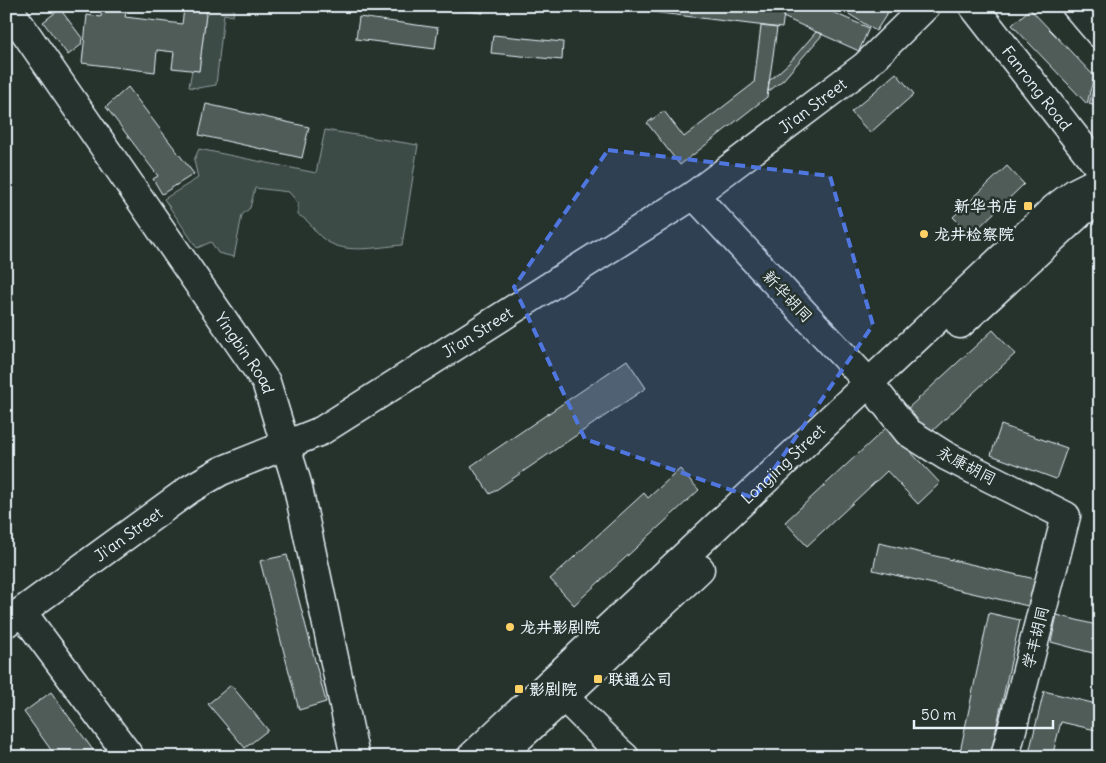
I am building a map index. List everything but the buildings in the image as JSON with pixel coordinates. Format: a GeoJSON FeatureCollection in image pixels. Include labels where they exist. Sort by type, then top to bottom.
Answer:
{"type":"FeatureCollection","features":[{"type":"Feature","properties":{"kind":"street","name":"Yingbin Road"},"geometry":{"type":"LineString","coordinates":[[7,6],[266,382],[297,483],[355,757]]}},
{"type":"Feature","properties":{"kind":"street","name":"Ji'an Street"},"geometry":{"type":"LineString","coordinates":[[14,617],[190,489],[220,470],[321,431],[694,195],[865,66],[926,6]]}},
{"type":"Feature","properties":{"kind":"street","name":"Fanrong Road"},"geometry":{"type":"LineString","coordinates":[[973,6],[1100,169]]}},
{"type":"Feature","properties":{"kind":"street"},"geometry":{"type":"LineString","coordinates":[[1076,6],[1100,34]]}},
{"type":"Feature","properties":{"kind":"street","name":"Longjing Street"},"geometry":{"type":"LineString","coordinates":[[498,757],[557,690],[875,390],[1055,208],[1076,192],[1100,180]]}},
{"type":"Feature","properties":{"kind":"street","name":"新华胡同"},"geometry":{"type":"LineString","coordinates":[[694,195],[875,390]]}},
{"type":"Feature","properties":{"kind":"street","name":"Longjing Street"},"geometry":{"type":"LineString","coordinates":[[875,390],[1081,212],[1100,201]]}},
{"type":"Feature","properties":{"kind":"street","name":"永康胡同"},"geometry":{"type":"LineString","coordinates":[[875,390],[908,432],[946,456],[1066,516]]}},
{"type":"Feature","properties":{"kind":"street","name":"学丰胡同"},"geometry":{"type":"LineString","coordinates":[[1004,757],[1066,516]]}},
{"type":"Feature","properties":{"kind":"street"},"geometry":{"type":"LineString","coordinates":[[14,617],[130,757]]}},
{"type":"Feature","properties":{"kind":"street"},"geometry":{"type":"LineString","coordinates":[[557,690],[625,757]]}},
{"type":"Feature","properties":{"kind":"street","name":"Longjing Street"},"geometry":{"type":"LineString","coordinates":[[471,757],[557,690]]}},
{"type":"Feature","properties":{"kind":"highlighted area"},"geometry":{"type":"Polygon","coordinates":[[[608,150],[830,176],[873,325],[754,498],[585,439],[514,287],[608,150]]]}},
{"type":"Feature","properties":{"kind":"shaded area"},"geometry":{"type":"Polygon","coordinates":[[[207,6],[234,6],[233,16],[224,14],[216,85],[198,88],[189,87],[192,70],[199,71],[207,6]]]}},
{"type":"Feature","properties":{"kind":"shaded area"},"geometry":{"type":"Polygon","coordinates":[[[325,130],[418,145],[402,245],[360,249],[339,247],[321,237],[308,222],[298,215],[298,203],[289,192],[255,188],[250,208],[242,215],[234,257],[218,253],[211,242],[197,248],[164,199],[198,178],[194,160],[199,149],[316,173],[325,130]]]}},
{"type":"Feature","properties":{"kind":"place","name":"新华书店"},"geometry":{"type":"Point","coordinates":[1028,206]}},
{"type":"Feature","properties":{"kind":"place","name":"龙井检察院"},"geometry":{"type":"Point","coordinates":[924,234]}},
{"type":"Feature","properties":{"kind":"place","name":"龙井影剧院"},"geometry":{"type":"Point","coordinates":[510,627]}},
{"type":"Feature","properties":{"kind":"place","name":"联通公司"},"geometry":{"type":"Point","coordinates":[598,679]}},
{"type":"Feature","properties":{"kind":"place","name":"影剧院"},"geometry":{"type":"Point","coordinates":[519,689]}}]}
